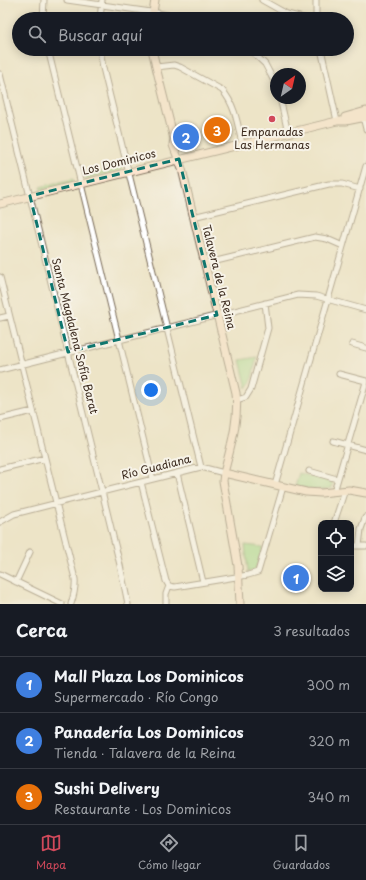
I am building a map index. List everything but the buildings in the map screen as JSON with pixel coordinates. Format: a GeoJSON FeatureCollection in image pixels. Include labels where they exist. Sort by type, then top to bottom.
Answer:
{"type":"FeatureCollection","features":[{"type":"Feature","properties":{"kind":"street"},"geometry":{"type":"LineString","coordinates":[[43,12],[44,0]]}},
{"type":"Feature","properties":{"kind":"street"},"geometry":{"type":"LineString","coordinates":[[67,0],[102,2],[138,12]]}},
{"type":"Feature","properties":{"kind":"street"},"geometry":{"type":"LineString","coordinates":[[153,12],[155,0]]}},
{"type":"Feature","properties":{"kind":"street"},"geometry":{"type":"LineString","coordinates":[[262,0],[283,12]]}},
{"type":"Feature","properties":{"kind":"street"},"geometry":{"type":"LineString","coordinates":[[316,0],[316,12]]}},
{"type":"Feature","properties":{"kind":"street"},"geometry":{"type":"LineString","coordinates":[[101,12],[102,2]]}},
{"type":"Feature","properties":{"kind":"street"},"geometry":{"type":"LineString","coordinates":[[50,56],[153,479]]}},
{"type":"Feature","properties":{"kind":"street"},"geometry":{"type":"LineString","coordinates":[[101,56],[128,172],[201,467]]}},
{"type":"Feature","properties":{"kind":"street","name":"Talavera de la Reina"},"geometry":{"type":"LineString","coordinates":[[153,56],[174,139],[173,145],[179,159],[237,400],[236,424],[224,473],[224,484],[240,577],[240,604]]}},
{"type":"Feature","properties":{"kind":"street"},"geometry":{"type":"LineString","coordinates":[[256,56],[265,64],[270,74]]}},
{"type":"Feature","properties":{"kind":"street"},"geometry":{"type":"LineString","coordinates":[[323,56],[337,121]]}},
{"type":"Feature","properties":{"kind":"street"},"geometry":{"type":"LineString","coordinates":[[156,68],[174,65],[180,67],[222,90],[230,100],[233,108],[242,144]]}},
{"type":"Feature","properties":{"kind":"street","name":"Santa Magdalena Sofía Barat"},"geometry":{"type":"LineString","coordinates":[[0,74],[120,565],[128,604]]}},
{"type":"Feature","properties":{"kind":"street"},"geometry":{"type":"LineString","coordinates":[[281,104],[288,133]]}},
{"type":"Feature","properties":{"kind":"street"},"geometry":{"type":"LineString","coordinates":[[365,115],[366,129]]}},
{"type":"Feature","properties":{"kind":"street","name":"Los Dominicos"},"geometry":{"type":"LineString","coordinates":[[0,204],[337,121],[345,117],[365,115]]}},
{"type":"Feature","properties":{"kind":"street"},"geometry":{"type":"LineString","coordinates":[[275,485],[366,166]]}},
{"type":"Feature","properties":{"kind":"street"},"geometry":{"type":"LineString","coordinates":[[193,217],[329,184],[342,184],[360,189]]}},
{"type":"Feature","properties":{"kind":"street"},"geometry":{"type":"LineString","coordinates":[[204,264],[315,238],[327,239],[343,246]]}},
{"type":"Feature","properties":{"kind":"street"},"geometry":{"type":"LineString","coordinates":[[0,277],[76,586],[71,604]]}},
{"type":"Feature","properties":{"kind":"street"},"geometry":{"type":"LineString","coordinates":[[0,370],[298,295],[308,295],[328,299],[366,310]]}},
{"type":"Feature","properties":{"kind":"street"},"geometry":{"type":"LineString","coordinates":[[237,400],[246,396],[251,389],[268,328],[265,303]]}},
{"type":"Feature","properties":{"kind":"street"},"geometry":{"type":"LineString","coordinates":[[0,318],[9,316]]}},
{"type":"Feature","properties":{"kind":"street"},"geometry":{"type":"LineString","coordinates":[[352,344],[366,348]]}},
{"type":"Feature","properties":{"kind":"street"},"geometry":{"type":"LineString","coordinates":[[334,492],[366,381],[339,374]]}},
{"type":"Feature","properties":{"kind":"street"},"geometry":{"type":"LineString","coordinates":[[0,419],[33,411]]}},
{"type":"Feature","properties":{"kind":"street"},"geometry":{"type":"LineString","coordinates":[[333,441],[366,450]]}},
{"type":"Feature","properties":{"kind":"street"},"geometry":{"type":"LineString","coordinates":[[0,469],[45,458]]}},
{"type":"Feature","properties":{"kind":"street","name":"Río Guadiana"},"geometry":{"type":"LineString","coordinates":[[0,522],[14,514],[201,467],[306,492],[356,490],[366,493]]}},
{"type":"Feature","properties":{"kind":"street"},"geometry":{"type":"LineString","coordinates":[[309,472],[337,479]]}},
{"type":"Feature","properties":{"kind":"street"},"geometry":{"type":"LineString","coordinates":[[177,473],[203,582]]}},
{"type":"Feature","properties":{"kind":"street"},"geometry":{"type":"LineString","coordinates":[[141,482],[166,581],[169,586]]}},
{"type":"Feature","properties":{"kind":"street"},"geometry":{"type":"LineString","coordinates":[[169,586],[175,587],[255,574],[259,570],[283,487]]}},
{"type":"Feature","properties":{"kind":"street"},"geometry":{"type":"LineString","coordinates":[[335,520],[345,490]]}},
{"type":"Feature","properties":{"kind":"street"},"geometry":{"type":"LineString","coordinates":[[359,546],[360,529],[364,518],[366,517]]}},
{"type":"Feature","properties":{"kind":"street"},"geometry":{"type":"LineString","coordinates":[[354,546],[366,546]]}},
{"type":"Feature","properties":{"kind":"street"},"geometry":{"type":"LineString","coordinates":[[16,582],[30,552]]}},
{"type":"Feature","properties":{"kind":"street"},"geometry":{"type":"LineString","coordinates":[[0,574],[62,604]]}},
{"type":"Feature","properties":{"kind":"street"},"geometry":{"type":"LineString","coordinates":[[166,604],[166,594],[169,586]]}},
{"type":"Feature","properties":{"kind":"highlighted area"},"geometry":{"type":"Polygon","coordinates":[[[179,159],[217,315],[68,352],[30,196],[179,159]]]}},
{"type":"Feature","properties":{"kind":"green space"},"geometry":{"type":"Polygon","coordinates":[[[121,166],[122,170],[85,179],[84,176],[121,166]]]}},
{"type":"Feature","properties":{"kind":"green space"},"geometry":{"type":"Polygon","coordinates":[[[73,179],[74,182],[41,190],[40,187],[73,179]]]}},
{"type":"Feature","properties":{"kind":"green space"},"geometry":{"type":"Polygon","coordinates":[[[257,357],[251,382],[247,388],[240,360],[257,357]]]}},
{"type":"Feature","properties":{"kind":"green space"},"geometry":{"type":"Polygon","coordinates":[[[299,473],[333,482],[332,488],[320,490],[295,487],[299,473]]]}},
{"type":"Feature","properties":{"kind":"green space"},"geometry":{"type":"Polygon","coordinates":[[[245,545],[263,547],[255,571],[248,572],[245,545]]]}},
{"type":"Feature","properties":{"kind":"place","name":"Empanadas Las Hermanas"},"geometry":{"type":"Point","coordinates":[272,119]}},
{"type":"Feature","properties":{"kind":"place","name":"Sushi Delivery"},"geometry":{"type":"Point","coordinates":[217,130]}},
{"type":"Feature","properties":{"kind":"place","name":"Panadería Los Dominicos"},"geometry":{"type":"Point","coordinates":[186,137]}},
{"type":"Feature","properties":{"kind":"place","name":"Mall Plaza Los Dominicos"},"geometry":{"type":"Point","coordinates":[296,578]}}]}
